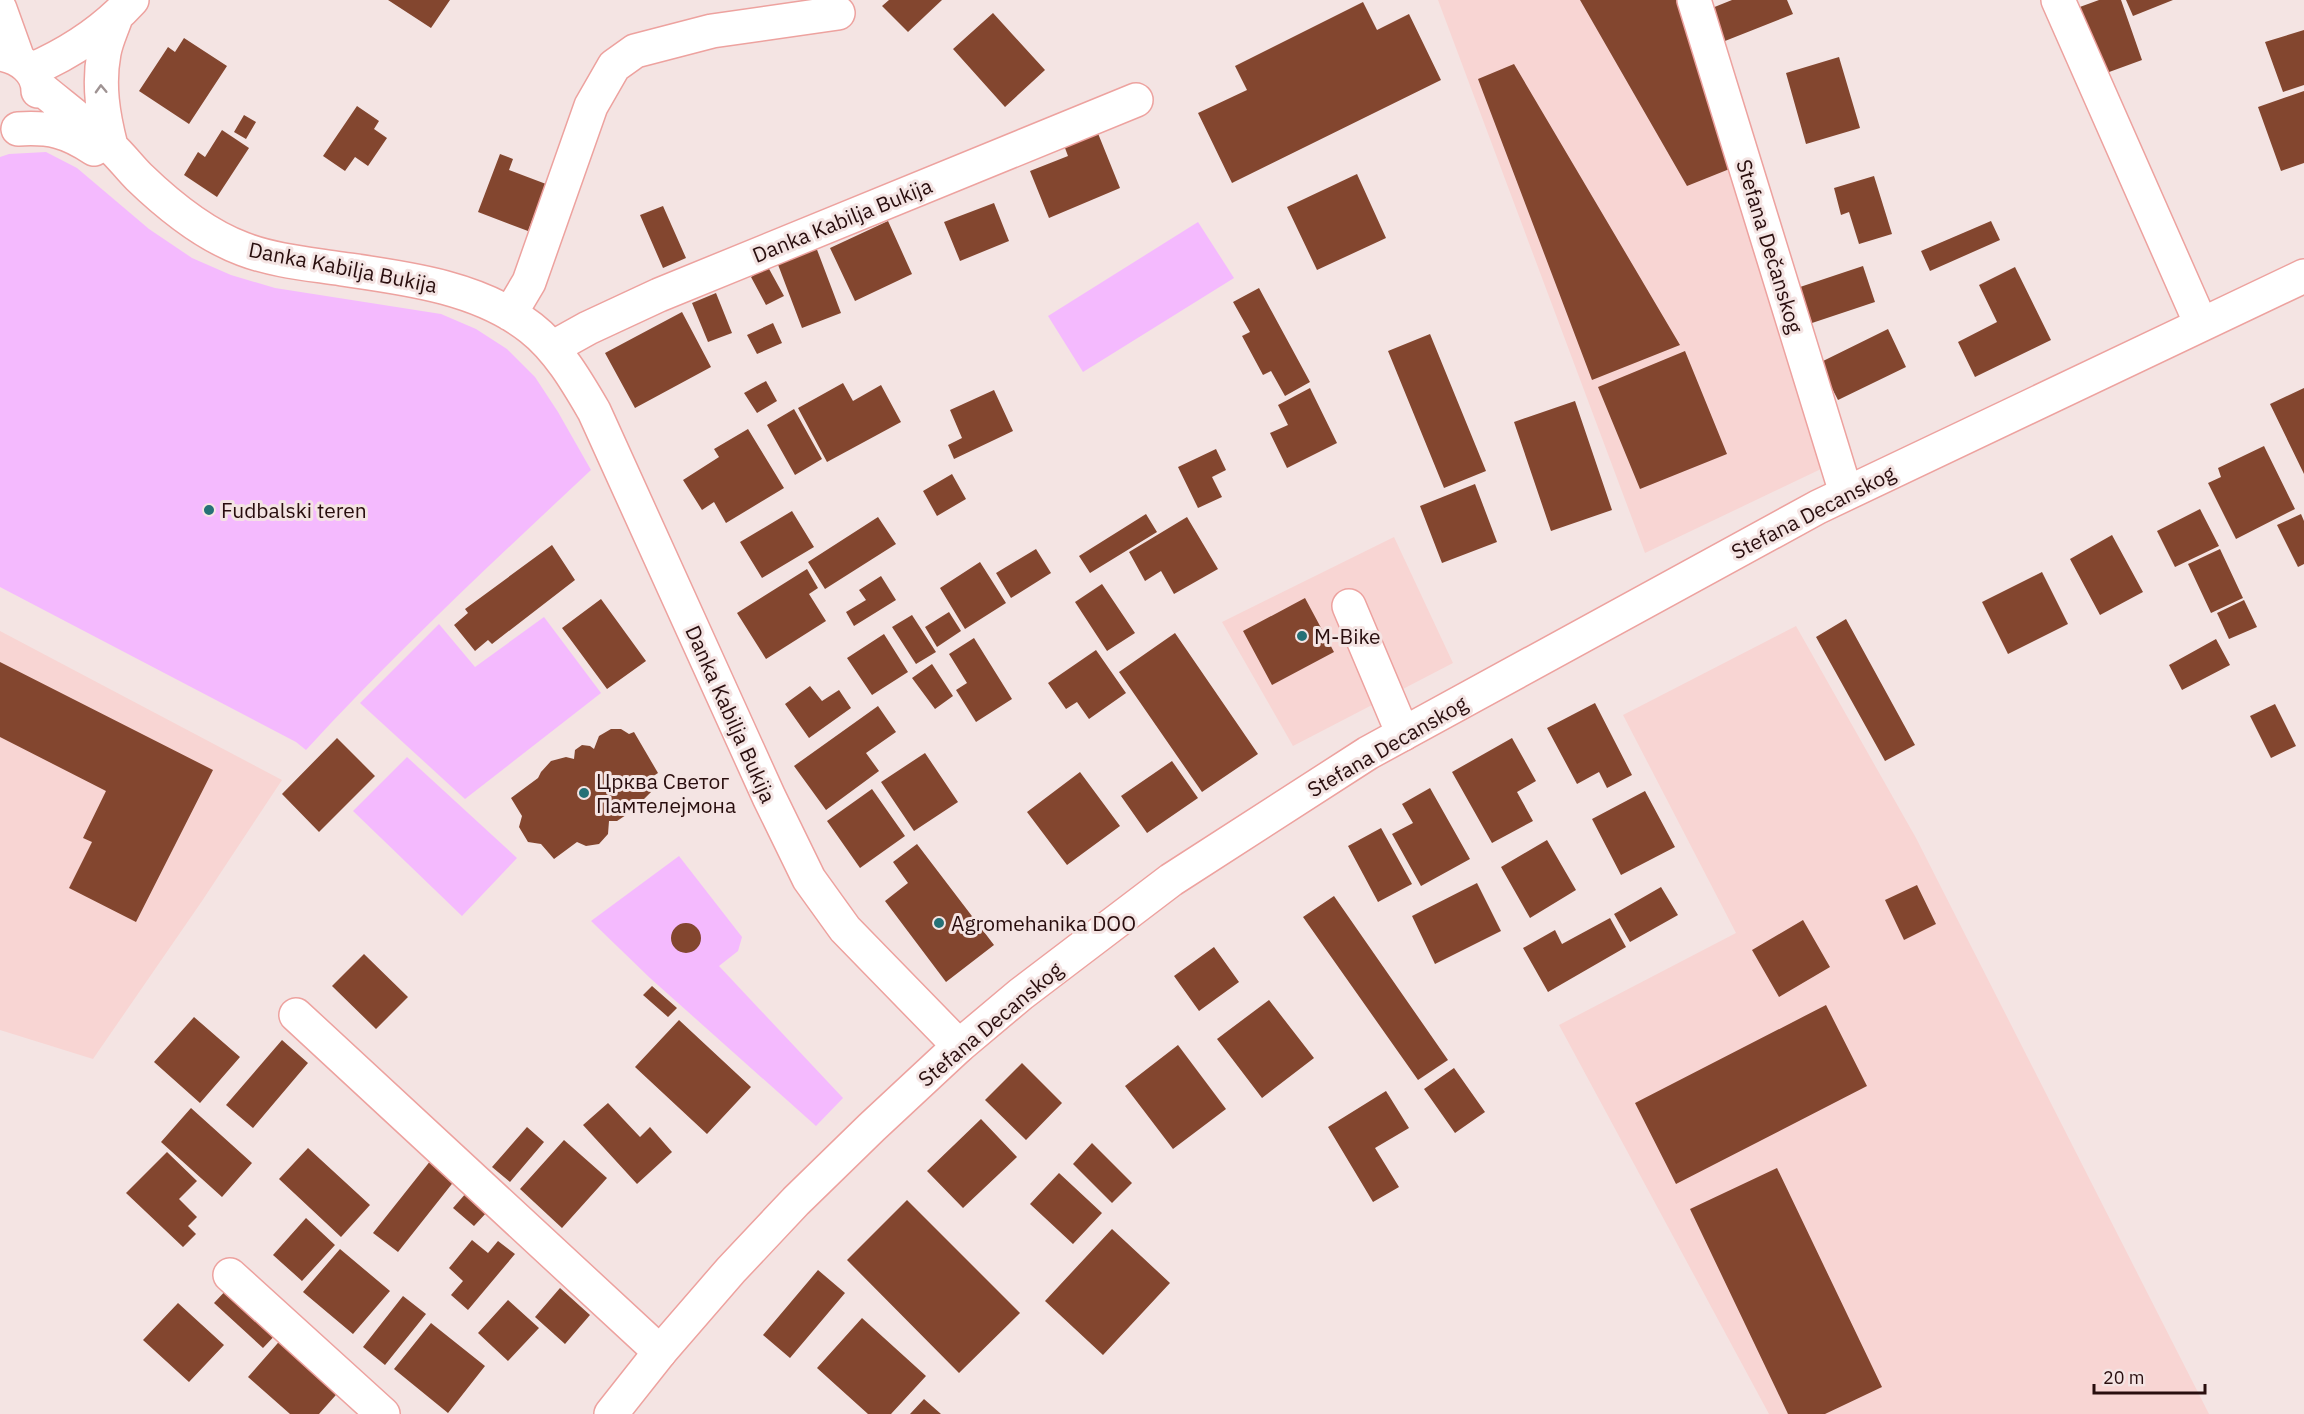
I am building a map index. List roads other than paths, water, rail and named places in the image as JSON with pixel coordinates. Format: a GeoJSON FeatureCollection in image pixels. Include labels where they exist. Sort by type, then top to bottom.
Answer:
{"type":"FeatureCollection","features":[{"type":"Feature","properties":{"kind":"street","name":"Stefana Dečanskog"},"geometry":{"type":"LineString","coordinates":[[1694,0],[1846,493]]}},
{"type":"Feature","properties":{"kind":"street"},"geometry":{"type":"LineString","coordinates":[[2058,0],[2201,324]]}},
{"type":"Feature","properties":{"kind":"street"},"geometry":{"type":"LineString","coordinates":[[0,9],[38,102],[31,118],[5,134]]}},
{"type":"Feature","properties":{"kind":"street"},"geometry":{"type":"LineString","coordinates":[[22,67],[63,56],[124,9]]}},
{"type":"Feature","properties":{"kind":"street"},"geometry":{"type":"LineString","coordinates":[[111,146],[100,86],[104,51],[124,9]]}},
{"type":"Feature","properties":{"kind":"street"},"geometry":{"type":"LineString","coordinates":[[510,314],[529,282],[591,106],[614,66],[635,51],[712,31],[838,13]]}},
{"type":"Feature","properties":{"kind":"street"},"geometry":{"type":"LineString","coordinates":[[22,67],[111,146],[139,177]]}},
{"type":"Feature","properties":{"kind":"street","name":"Danka Kabilja Bukija"},"geometry":{"type":"LineString","coordinates":[[552,348],[588,328],[659,295],[1136,100]]}},
{"type":"Feature","properties":{"kind":"street"},"geometry":{"type":"LineString","coordinates":[[5,134],[44,128],[66,133],[139,177]]}},
{"type":"Feature","properties":{"kind":"street","name":"Danka Kabilja Bukija"},"geometry":{"type":"LineString","coordinates":[[139,177],[204,229],[243,249],[298,262],[447,287],[510,314],[531,328],[552,348],[594,411],[769,797],[809,879],[845,929],[959,1046]]}},
{"type":"Feature","properties":{"kind":"street","name":"Stefana Decanskog"},"geometry":{"type":"LineString","coordinates":[[611,1414],[660,1352],[731,1270],[796,1202],[959,1046],[1021,994],[1171,880],[1368,753],[1846,493],[2304,276]]}},
{"type":"Feature","properties":{"kind":"street"},"geometry":{"type":"LineString","coordinates":[[1349,606],[1403,734]]}},
{"type":"Feature","properties":{"kind":"street"},"geometry":{"type":"LineString","coordinates":[[296,1015],[660,1352]]}},
{"type":"Feature","properties":{"kind":"street"},"geometry":{"type":"LineString","coordinates":[[230,1275],[383,1414]]}},
{"type":"Feature","properties":{"kind":"place","name":"Fudbalski teren"},"geometry":{"type":"Point","coordinates":[209,510]}},
{"type":"Feature","properties":{"kind":"place","name":"M-Bike"},"geometry":{"type":"Point","coordinates":[1302,636]}},
{"type":"Feature","properties":{"kind":"place","name":"Црква Светог Памтелејмона"},"geometry":{"type":"Point","coordinates":[584,793]}},
{"type":"Feature","properties":{"kind":"place","name":"Agromehanika DOO"},"geometry":{"type":"Point","coordinates":[939,923]}}]}
